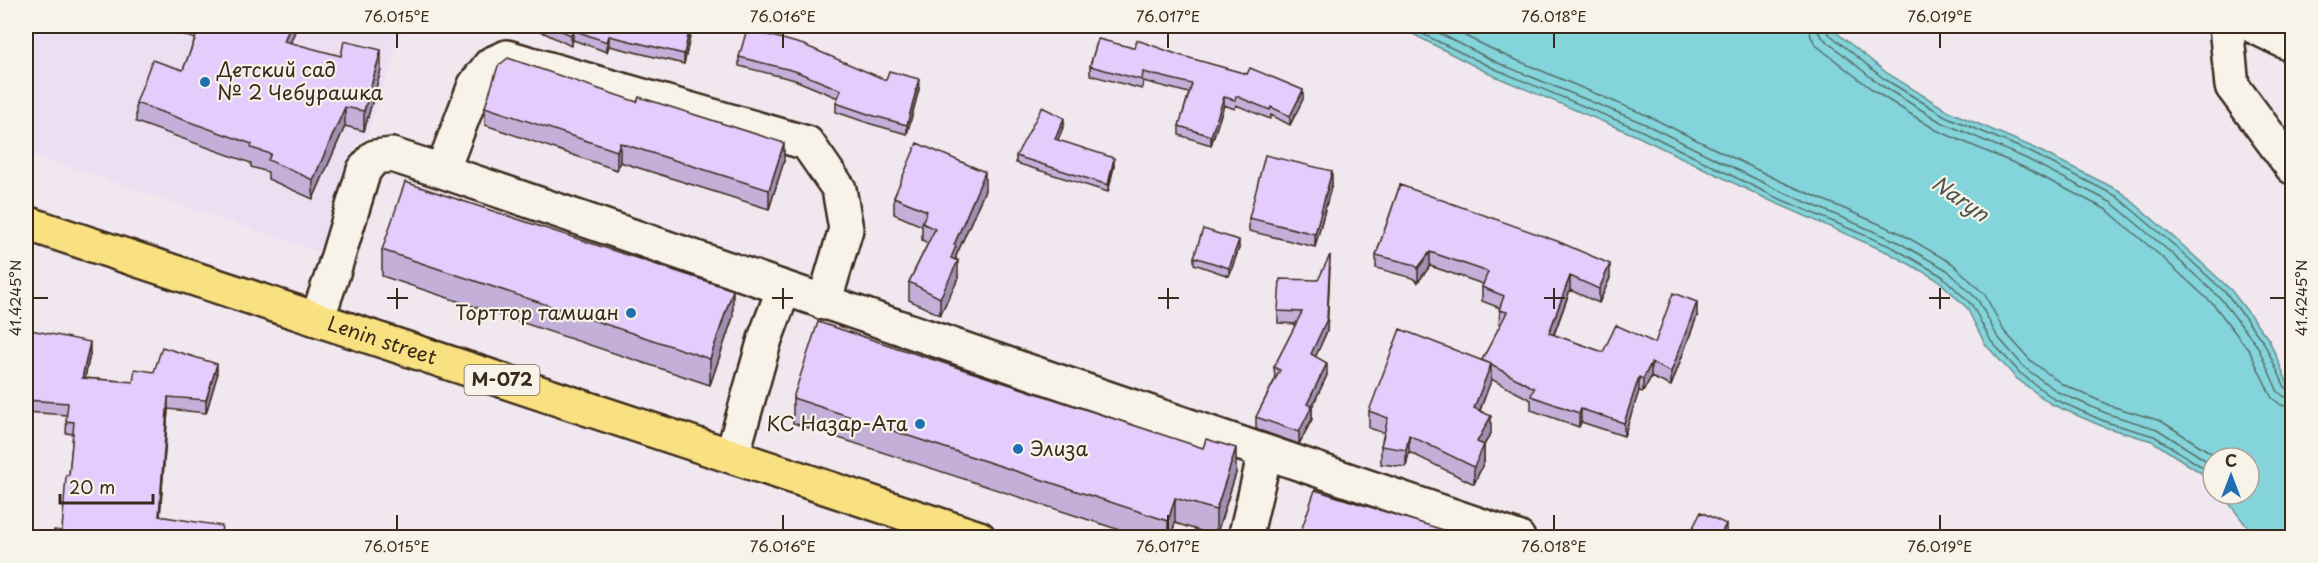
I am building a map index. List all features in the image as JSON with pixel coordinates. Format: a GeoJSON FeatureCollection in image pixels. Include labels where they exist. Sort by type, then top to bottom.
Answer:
{"type":"FeatureCollection","features":[{"type":"Feature","properties":{"kind":"main road","name":"Lenin street"},"geometry":{"type":"LineString","coordinates":[[26,223],[979,537]]}},
{"type":"Feature","properties":{"kind":"street"},"geometry":{"type":"LineString","coordinates":[[2226,26],[2232,86],[2292,167]]}},
{"type":"Feature","properties":{"kind":"street"},"geometry":{"type":"LineString","coordinates":[[2253,26],[2292,45]]}},
{"type":"Feature","properties":{"kind":"street"},"geometry":{"type":"LineString","coordinates":[[442,171],[475,85],[490,64],[507,57],[807,143],[839,189],[846,230],[824,303]]}},
{"type":"Feature","properties":{"kind":"street"},"geometry":{"type":"LineString","coordinates":[[317,319],[364,170],[375,157],[392,155],[1518,537]]}},
{"type":"Feature","properties":{"kind":"street"},"geometry":{"type":"LineString","coordinates":[[732,456],[765,339],[784,288]]}},
{"type":"Feature","properties":{"kind":"street"},"geometry":{"type":"LineString","coordinates":[[1245,537],[1265,453]]}},
{"type":"Feature","properties":{"kind":"shaded area","name":"Детский сад № 2 Чебурашка"},"geometry":{"type":"Polygon","coordinates":[[[26,26],[404,26],[365,141],[358,140],[320,252],[26,153],[26,26]]]}},
{"type":"Feature","properties":{"kind":"water","name":"Naryn"},"geometry":{"type":"Polygon","coordinates":[[[1388,26],[1828,26],[1887,73],[1948,111],[2030,146],[2120,191],[2231,290],[2269,340],[2292,393],[2292,537],[2255,537],[2231,506],[2261,506],[2261,446],[2201,446],[2201,473],[2152,441],[2104,427],[2051,404],[2016,378],[1985,344],[1967,308],[1938,280],[1889,253],[1771,201],[1637,136],[1492,75],[1413,34],[1388,26]]]}},
{"type":"Feature","properties":{"kind":"building"},"geometry":{"type":"Polygon","coordinates":[[[200,26],[290,26],[284,41],[341,56],[344,41],[381,50],[364,111],[345,107],[313,180],[268,160],[271,154],[251,148],[252,144],[136,103],[152,60],[183,70],[200,26]]]}},
{"type":"Feature","properties":{"kind":"building"},"geometry":{"type":"Polygon","coordinates":[[[550,26],[690,27],[684,54],[609,36],[607,42],[573,30],[571,35],[550,26]]]}},
{"type":"Feature","properties":{"kind":"building"},"geometry":{"type":"Polygon","coordinates":[[[747,29],[804,45],[886,80],[889,71],[919,79],[907,125],[836,103],[841,90],[795,71],[739,57],[747,29]]]}},
{"type":"Feature","properties":{"kind":"building"},"geometry":{"type":"Polygon","coordinates":[[[1098,39],[1134,48],[1137,40],[1179,55],[1247,74],[1250,68],[1303,90],[1290,116],[1271,107],[1270,110],[1236,96],[1235,100],[1224,97],[1211,136],[1179,126],[1192,84],[1143,72],[1142,80],[1090,66],[1098,39]]]}},
{"type":"Feature","properties":{"kind":"building"},"geometry":{"type":"Polygon","coordinates":[[[508,58],[637,102],[639,97],[784,143],[769,190],[620,143],[617,151],[485,107],[498,66],[508,58]]]}},
{"type":"Feature","properties":{"kind":"building"},"geometry":{"type":"Polygon","coordinates":[[[1042,107],[1064,118],[1055,139],[1114,158],[1108,185],[1016,156],[1042,107]]]}},
{"type":"Feature","properties":{"kind":"building"},"geometry":{"type":"Polygon","coordinates":[[[917,143],[985,172],[954,245],[956,246],[951,258],[958,261],[940,298],[909,282],[935,229],[922,223],[927,211],[894,197],[917,143]]]}},
{"type":"Feature","properties":{"kind":"building"},"geometry":{"type":"Polygon","coordinates":[[[1265,155],[1332,171],[1315,234],[1249,218],[1265,155]]]}},
{"type":"Feature","properties":{"kind":"building"},"geometry":{"type":"Polygon","coordinates":[[[405,182],[733,290],[710,359],[382,250],[405,182]]]}},
{"type":"Feature","properties":{"kind":"building"},"geometry":{"type":"Polygon","coordinates":[[[1400,185],[1557,241],[1610,264],[1599,289],[1570,276],[1549,333],[1603,352],[1616,325],[1655,343],[1673,293],[1697,302],[1671,372],[1651,363],[1643,379],[1639,377],[1624,423],[1581,409],[1579,413],[1531,396],[1534,388],[1482,360],[1507,312],[1499,310],[1504,296],[1482,287],[1488,272],[1430,252],[1418,268],[1412,264],[1376,255],[1400,185]]]}},
{"type":"Feature","properties":{"kind":"building"},"geometry":{"type":"Polygon","coordinates":[[[1203,229],[1239,240],[1229,268],[1194,257],[1203,229]]]}},
{"type":"Feature","properties":{"kind":"building"},"geometry":{"type":"Polygon","coordinates":[[[1330,255],[1327,319],[1311,354],[1327,363],[1307,404],[1312,406],[1299,432],[1256,417],[1280,370],[1274,367],[1302,312],[1278,311],[1280,279],[1318,280],[1330,255]]]}},
{"type":"Feature","properties":{"kind":"building"},"geometry":{"type":"Polygon","coordinates":[[[818,322],[1203,448],[1206,439],[1236,448],[1216,510],[1175,498],[1168,521],[793,398],[818,322]]]}},
{"type":"Feature","properties":{"kind":"building"},"geometry":{"type":"Polygon","coordinates":[[[26,329],[90,342],[82,378],[133,382],[135,369],[154,372],[162,347],[217,364],[206,400],[168,397],[159,516],[222,526],[220,537],[53,537],[54,530],[62,531],[66,475],[69,475],[74,422],[66,421],[68,403],[26,400],[26,329]]]}},
{"type":"Feature","properties":{"kind":"building"},"geometry":{"type":"Polygon","coordinates":[[[1400,329],[1491,364],[1474,408],[1491,416],[1477,442],[1484,445],[1474,467],[1409,435],[1406,450],[1381,446],[1388,418],[1369,411],[1400,329]]]}},
{"type":"Feature","properties":{"kind":"building"},"geometry":{"type":"Polygon","coordinates":[[[1315,490],[1466,537],[1299,537],[1315,490]]]}},
{"type":"Feature","properties":{"kind":"building"},"geometry":{"type":"Polygon","coordinates":[[[1701,512],[1726,524],[1719,537],[1688,537],[1701,512]]]}},
{"type":"Feature","properties":{"kind":"building"},"geometry":{"type":"Polygon","coordinates":[[[271,530],[308,537],[270,537],[271,530]]]}},
{"type":"Feature","properties":{"kind":"place","name":"Детский сад № 2 Чебурашка"},"geometry":{"type":"Point","coordinates":[205,82]}},
{"type":"Feature","properties":{"kind":"place","name":"Торттор тамшан"},"geometry":{"type":"Point","coordinates":[631,313]}},
{"type":"Feature","properties":{"kind":"place","name":"КС Назар-Ата"},"geometry":{"type":"Point","coordinates":[920,424]}},
{"type":"Feature","properties":{"kind":"place","name":"Элиза"},"geometry":{"type":"Point","coordinates":[1018,449]}}]}
